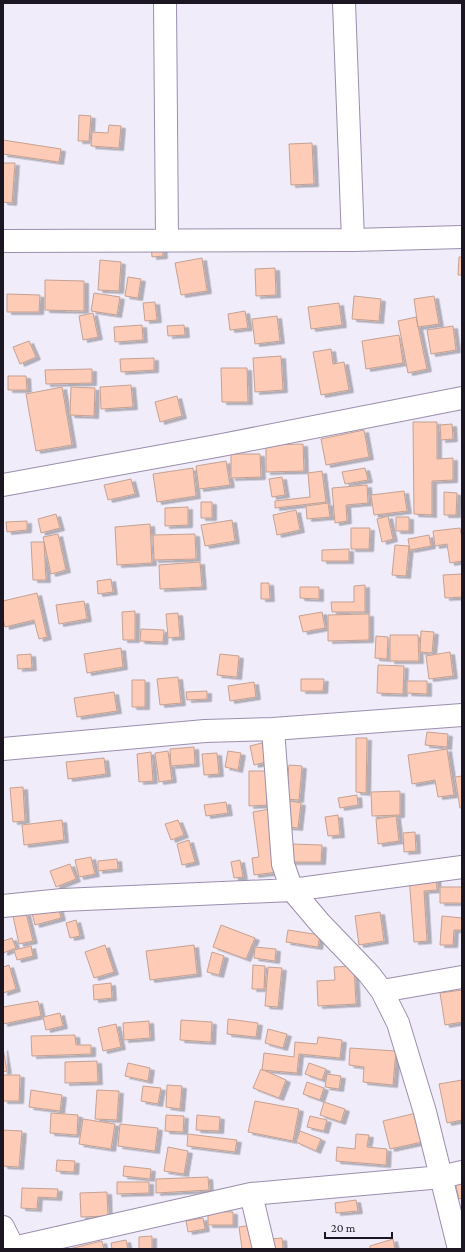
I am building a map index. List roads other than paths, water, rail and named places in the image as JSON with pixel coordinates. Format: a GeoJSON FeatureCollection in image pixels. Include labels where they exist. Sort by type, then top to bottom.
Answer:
{"type":"FeatureCollection","features":[{"type":"Feature","properties":{"kind":"street"},"geometry":{"type":"LineString","coordinates":[[165,3],[167,239]]}},
{"type":"Feature","properties":{"kind":"street"},"geometry":{"type":"LineString","coordinates":[[344,3],[353,240]]}},
{"type":"Feature","properties":{"kind":"street"},"geometry":{"type":"LineString","coordinates":[[3,241],[167,239],[353,240],[462,238]]}},
{"type":"Feature","properties":{"kind":"street"},"geometry":{"type":"LineString","coordinates":[[3,486],[462,398]]}},
{"type":"Feature","properties":{"kind":"street"},"geometry":{"type":"LineString","coordinates":[[3,749],[205,731],[273,729],[462,715]]}},
{"type":"Feature","properties":{"kind":"street"},"geometry":{"type":"LineString","coordinates":[[273,729],[283,864],[292,890],[320,923],[369,974],[382,991],[398,1022],[425,1112],[452,1175],[460,1249]]}},
{"type":"Feature","properties":{"kind":"street"},"geometry":{"type":"LineString","coordinates":[[3,906],[62,900],[292,890],[462,867]]}},
{"type":"Feature","properties":{"kind":"street"},"geometry":{"type":"LineString","coordinates":[[382,991],[462,978]]}},
{"type":"Feature","properties":{"kind":"street"},"geometry":{"type":"LineString","coordinates":[[3,1227],[13,1248],[251,1194],[452,1175]]}},
{"type":"Feature","properties":{"kind":"street"},"geometry":{"type":"LineString","coordinates":[[251,1194],[264,1249]]}}]}
